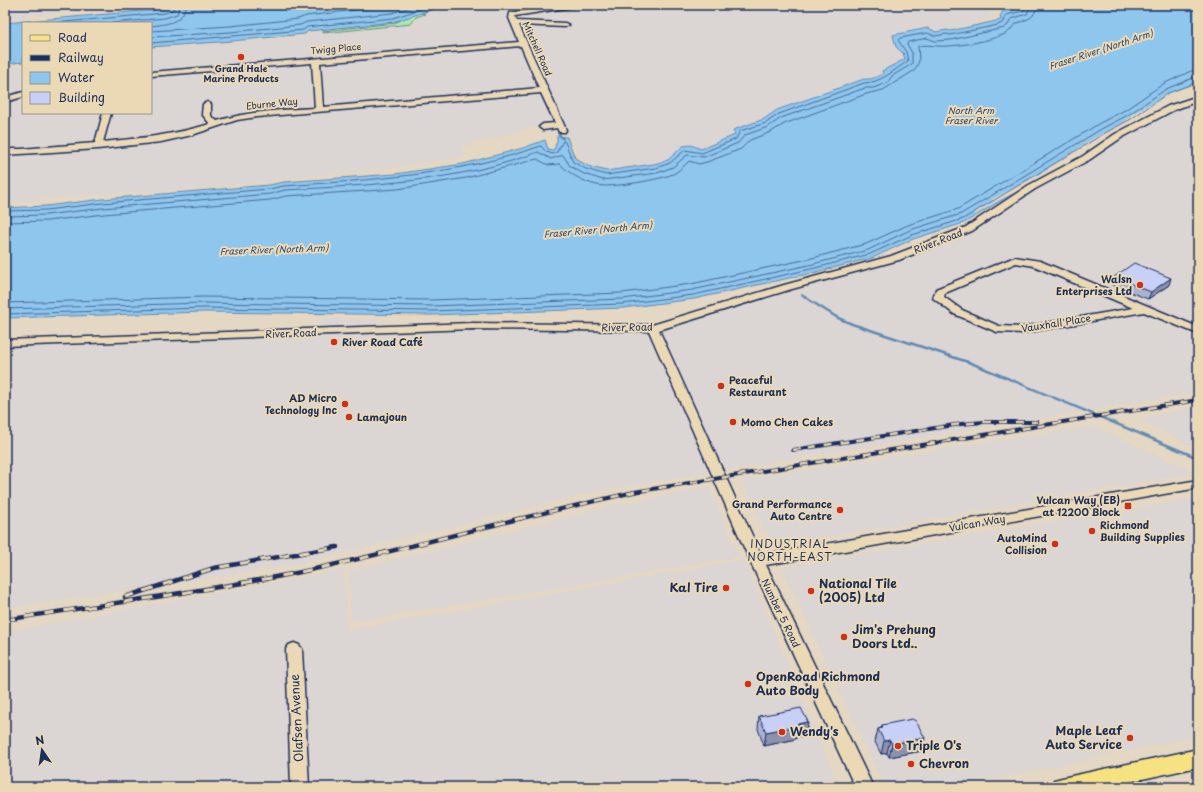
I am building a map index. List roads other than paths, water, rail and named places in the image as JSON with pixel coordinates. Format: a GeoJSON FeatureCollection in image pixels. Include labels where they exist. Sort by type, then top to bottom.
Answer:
{"type":"FeatureCollection","features":[{"type":"Feature","properties":{"kind":"main road"},"geometry":{"type":"LineString","coordinates":[[1062,787],[1120,781],[1198,758]]}},
{"type":"Feature","properties":{"kind":"street","name":"Mitchell Road"},"geometry":{"type":"LineString","coordinates":[[543,127],[561,128],[536,69],[523,44],[512,14],[573,5]]}},
{"type":"Feature","properties":{"kind":"street"},"geometry":{"type":"LineString","coordinates":[[515,24],[565,25]]}},
{"type":"Feature","properties":{"kind":"street","name":"Twigg Place"},"geometry":{"type":"LineString","coordinates":[[152,74],[523,44]]}},
{"type":"Feature","properties":{"kind":"street"},"geometry":{"type":"LineString","coordinates":[[316,60],[319,109]]}},
{"type":"Feature","properties":{"kind":"street","name":"Eburne Way"},"geometry":{"type":"LineString","coordinates":[[5,152],[21,152],[161,140],[243,116],[544,90]]}},
{"type":"Feature","properties":{"kind":"street"},"geometry":{"type":"LineString","coordinates":[[5,100],[22,94]]}},
{"type":"Feature","properties":{"kind":"street","name":"River Road"},"geometry":{"type":"LineString","coordinates":[[5,344],[472,326],[653,328],[788,287],[895,258],[969,229],[1032,187],[1086,158],[1118,136],[1171,108],[1198,98]]}},
{"type":"Feature","properties":{"kind":"street"},"geometry":{"type":"LineString","coordinates":[[206,104],[205,114],[207,118],[216,124]]}},
{"type":"Feature","properties":{"kind":"street"},"geometry":{"type":"LineString","coordinates":[[98,146],[107,114]]}},
{"type":"Feature","properties":{"kind":"street","name":"Vauxhall Place"},"geometry":{"type":"LineString","coordinates":[[1144,309],[1023,330],[997,329],[958,312],[938,298],[940,291],[1014,260],[1036,264],[1198,331]]}},
{"type":"Feature","properties":{"kind":"street","name":"Number 5 Road"},"geometry":{"type":"LineString","coordinates":[[653,328],[757,561],[864,787]]}},
{"type":"Feature","properties":{"kind":"street","name":"Vulcan Way"},"geometry":{"type":"LineString","coordinates":[[757,561],[1198,484]]}},
{"type":"Feature","properties":{"kind":"street","name":"Olafsen Avenue"},"geometry":{"type":"LineString","coordinates":[[294,649],[300,787]]}},
{"type":"Feature","properties":{"kind":"water"},"geometry":{"type":"Polygon","coordinates":[[[174,5],[184,7],[195,5],[447,5],[393,22],[308,31],[305,34],[152,47],[152,22],[22,22],[22,62],[5,64],[5,23],[164,9],[174,5]]]}},
{"type":"Feature","properties":{"kind":"water","name":"North Arm Fraser River"},"geometry":{"type":"Polygon","coordinates":[[[1029,5],[1198,5],[1198,85],[1170,97],[964,223],[913,239],[872,258],[694,299],[623,308],[431,315],[204,312],[5,318],[5,208],[46,206],[103,199],[269,185],[284,182],[395,174],[463,164],[523,148],[545,140],[548,149],[554,150],[557,136],[567,137],[575,158],[588,166],[606,171],[654,164],[668,160],[683,146],[691,145],[701,149],[735,135],[733,130],[764,119],[777,110],[864,79],[871,79],[883,74],[882,71],[905,59],[903,53],[896,47],[893,35],[928,28],[936,32],[947,30],[950,31],[1001,20],[1000,16],[1003,11],[1029,5]]]}},
{"type":"Feature","properties":{"kind":"waterway"},"geometry":{"type":"LineString","coordinates":[[559,134],[558,133],[563,139]]}},
{"type":"Feature","properties":{"kind":"waterway"},"geometry":{"type":"LineString","coordinates":[[802,295],[816,304]]}},
{"type":"Feature","properties":{"kind":"waterway"},"geometry":{"type":"LineString","coordinates":[[814,303],[838,318],[852,324],[971,363],[1198,458]]}},
{"type":"Feature","properties":{"kind":"railway"},"geometry":{"type":"LineString","coordinates":[[518,519],[634,492],[1198,400]]}},
{"type":"Feature","properties":{"kind":"railway"},"geometry":{"type":"LineString","coordinates":[[793,450],[961,424],[984,422],[1037,422]]}},
{"type":"Feature","properties":{"kind":"railway"},"geometry":{"type":"LineString","coordinates":[[5,620],[286,575],[375,555],[518,519]]}},
{"type":"Feature","properties":{"kind":"railway"},"geometry":{"type":"LineString","coordinates":[[125,597],[214,568],[337,547]]}},
{"type":"Feature","properties":{"kind":"place","name":"Grand Hale Marine Products"},"geometry":{"type":"Point","coordinates":[241,57]}},
{"type":"Feature","properties":{"kind":"place","name":"Walsn Enterprises Ltd"},"geometry":{"type":"Point","coordinates":[1140,285]}},
{"type":"Feature","properties":{"kind":"place","name":"River Road Café"},"geometry":{"type":"Point","coordinates":[334,342]}},
{"type":"Feature","properties":{"kind":"place","name":"Peaceful Restaurant"},"geometry":{"type":"Point","coordinates":[721,386]}},
{"type":"Feature","properties":{"kind":"place","name":"AD Micro Technology Inc"},"geometry":{"type":"Point","coordinates":[345,404]}},
{"type":"Feature","properties":{"kind":"place","name":"Lamajoun"},"geometry":{"type":"Point","coordinates":[349,417]}},
{"type":"Feature","properties":{"kind":"place","name":"Momo Chen Cakes"},"geometry":{"type":"Point","coordinates":[733,422]}},
{"type":"Feature","properties":{"kind":"place","name":"Vulcan Way (EB) at 12200 Block"},"geometry":{"type":"Point","coordinates":[1128,506]}},
{"type":"Feature","properties":{"kind":"place","name":"Grand Performance Auto Centre"},"geometry":{"type":"Point","coordinates":[840,510]}},
{"type":"Feature","properties":{"kind":"place","name":"Richmond Building Supplies"},"geometry":{"type":"Point","coordinates":[1092,531]}},
{"type":"Feature","properties":{"kind":"place","name":"AutoMind Collision"},"geometry":{"type":"Point","coordinates":[1055,544]}},
{"type":"Feature","properties":{"kind":"place","name":"Kal Tire"},"geometry":{"type":"Point","coordinates":[726,588]}},
{"type":"Feature","properties":{"kind":"place","name":"National Tile (2005) Ltd"},"geometry":{"type":"Point","coordinates":[811,591]}},
{"type":"Feature","properties":{"kind":"place","name":"Jim's Prehung Doors Ltd.."},"geometry":{"type":"Point","coordinates":[844,637]}},
{"type":"Feature","properties":{"kind":"place","name":"OpenRoad Richmond Auto Body"},"geometry":{"type":"Point","coordinates":[748,684]}},
{"type":"Feature","properties":{"kind":"place","name":"Wendy's"},"geometry":{"type":"Point","coordinates":[782,732]}},
{"type":"Feature","properties":{"kind":"place","name":"Maple Leaf Auto Service"},"geometry":{"type":"Point","coordinates":[1130,738]}},
{"type":"Feature","properties":{"kind":"place","name":"Triple O's"},"geometry":{"type":"Point","coordinates":[898,746]}},
{"type":"Feature","properties":{"kind":"place","name":"Chevron"},"geometry":{"type":"Point","coordinates":[911,764]}},
{"type":"Feature","properties":{"kind":"district","name":"INDUSTRIAL NORTH-EAST"},"geometry":{"type":"Point","coordinates":[790,550]}},
{"type":"Feature","properties":{"kind":"water label","name":"Fraser River (North Arm)"},"geometry":{"type":"Point","coordinates":[1101,50]}},
{"type":"Feature","properties":{"kind":"water label","name":"Fraser River (North Arm)"},"geometry":{"type":"Point","coordinates":[598,230]}},
{"type":"Feature","properties":{"kind":"water label","name":"Fraser River (North Arm)"},"geometry":{"type":"Point","coordinates":[274,250]}}]}
